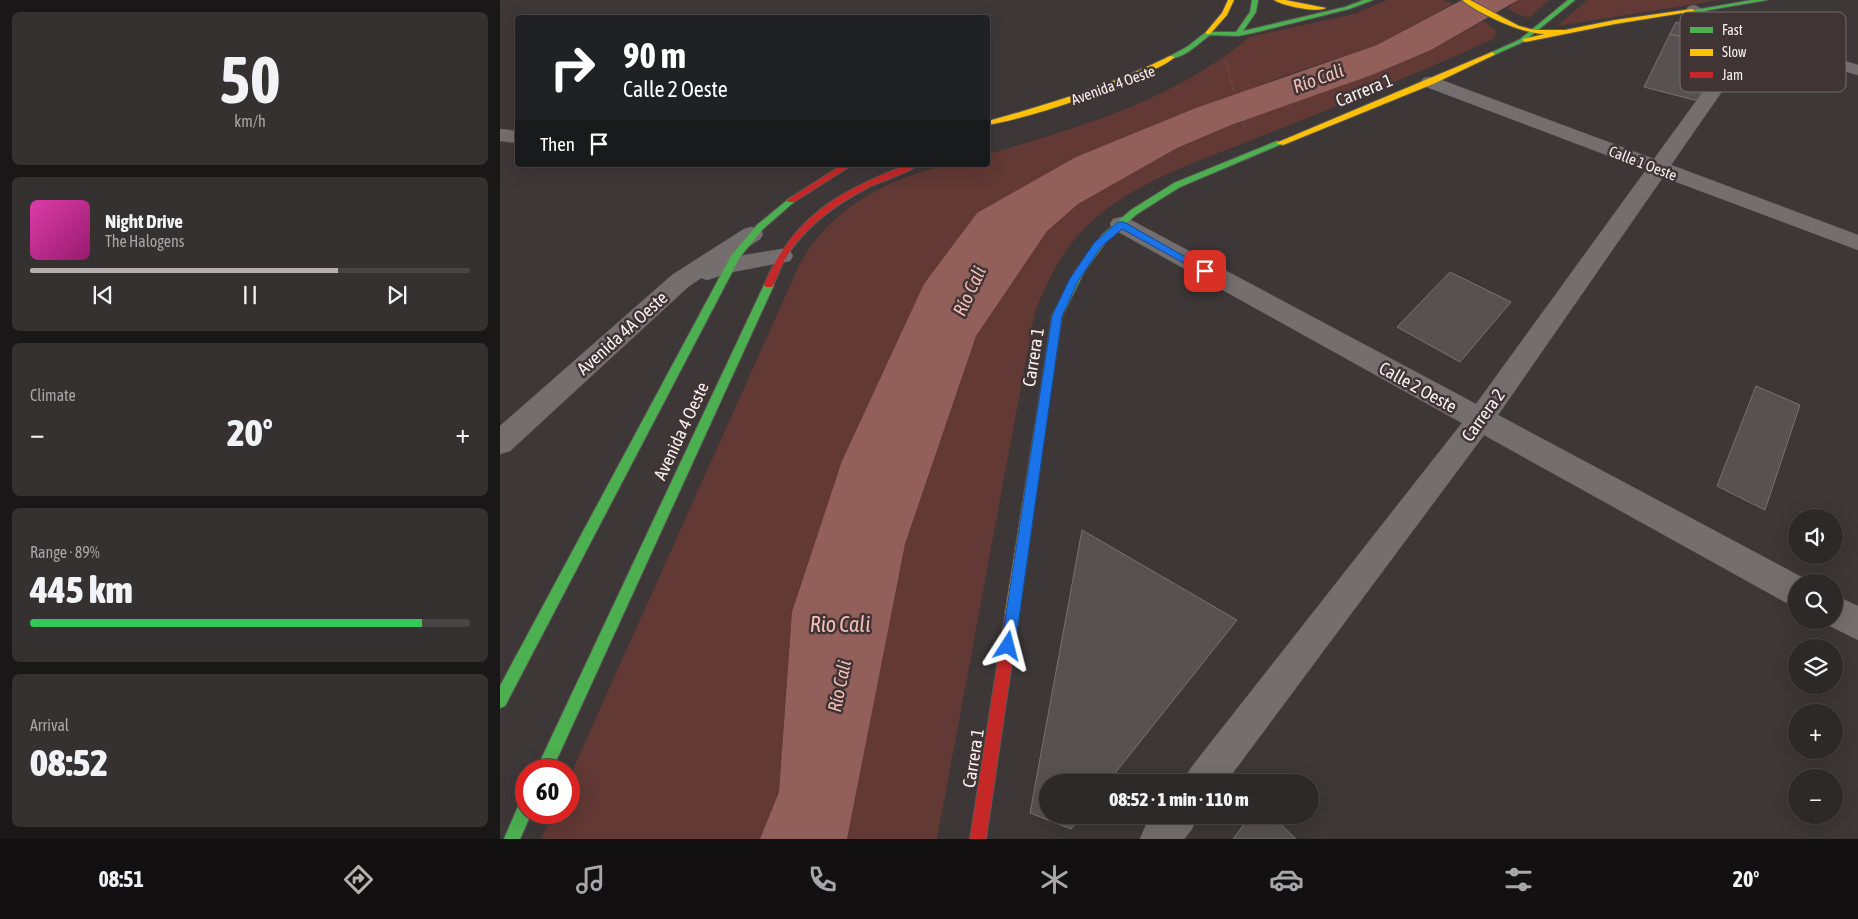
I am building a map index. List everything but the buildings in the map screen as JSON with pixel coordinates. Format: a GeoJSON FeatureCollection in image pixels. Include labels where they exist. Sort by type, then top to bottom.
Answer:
{"type":"FeatureCollection","features":[{"type":"Feature","properties":{"kind":"main road","name":"Avenida 4 Oeste"},"geometry":{"type":"LineString","coordinates":[[990,122],[1062,103],[1157,65],[1188,48],[1208,33],[1220,22],[1228,10],[1231,0]]}},
{"type":"Feature","properties":{"kind":"main road"},"geometry":{"type":"LineString","coordinates":[[1224,51],[1253,12],[1255,0]]}},
{"type":"Feature","properties":{"kind":"main road"},"geometry":{"type":"LineString","coordinates":[[1277,0],[1305,7],[1347,8]]}},
{"type":"Feature","properties":{"kind":"main road"},"geometry":{"type":"LineString","coordinates":[[1208,33],[1238,34],[1347,8],[1370,0]]}},
{"type":"Feature","properties":{"kind":"main road"},"geometry":{"type":"LineString","coordinates":[[1465,0],[1506,22],[1533,32],[1565,32]]}},
{"type":"Feature","properties":{"kind":"main road","name":"Carrera 1"},"geometry":{"type":"LineString","coordinates":[[978,839],[1057,316],[1073,280],[1098,245],[1144,204],[1177,185],[1430,82],[1521,41],[1572,0]]}},
{"type":"Feature","properties":{"kind":"main road"},"geometry":{"type":"LineString","coordinates":[[1682,12],[1764,0]]}},
{"type":"Feature","properties":{"kind":"main road"},"geometry":{"type":"LineString","coordinates":[[1521,41],[1680,12]]}},
{"type":"Feature","properties":{"kind":"main road","name":"Avenida 4 Oeste"},"geometry":{"type":"LineString","coordinates":[[500,701],[722,285],[730,265],[752,234],[779,208],[814,183],[844,167]]}},
{"type":"Feature","properties":{"kind":"main road","name":"Avenida 4 Oeste"},"geometry":{"type":"LineString","coordinates":[[549,759],[782,256],[798,234],[831,205],[868,183],[909,167]]}},
{"type":"Feature","properties":{"kind":"main road"},"geometry":{"type":"LineString","coordinates":[[512,839],[519,824]]}},
{"type":"Feature","properties":{"kind":"street"},"geometry":{"type":"LineString","coordinates":[[1694,10],[1698,12]]}},
{"type":"Feature","properties":{"kind":"street"},"geometry":{"type":"LineString","coordinates":[[1846,66],[1858,70]]}},
{"type":"Feature","properties":{"kind":"street","name":"Calle 1 Oeste"},"geometry":{"type":"LineString","coordinates":[[1430,82],[1656,169],[1858,243]]}},
{"type":"Feature","properties":{"kind":"street","name":"Carrera 2"},"geometry":{"type":"LineString","coordinates":[[1209,774],[1479,420],[1711,92]]}},
{"type":"Feature","properties":{"kind":"street"},"geometry":{"type":"LineString","coordinates":[[500,135],[515,137]]}},
{"type":"Feature","properties":{"kind":"street","name":"Calle 2 Oeste"},"geometry":{"type":"LineString","coordinates":[[1121,224],[1788,587]]}},
{"type":"Feature","properties":{"kind":"street","name":"Avenida 4A Oeste"},"geometry":{"type":"LineString","coordinates":[[500,443],[680,281],[752,234]]}},
{"type":"Feature","properties":{"kind":"street"},"geometry":{"type":"LineString","coordinates":[[680,281],[730,265],[782,256]]}},
{"type":"Feature","properties":{"kind":"street"},"geometry":{"type":"LineString","coordinates":[[1843,616],[1858,624]]}},
{"type":"Feature","properties":{"kind":"street"},"geometry":{"type":"LineString","coordinates":[[1160,839],[1171,824]]}},
{"type":"Feature","properties":{"kind":"path"},"geometry":{"type":"LineString","coordinates":[[1224,51],[1227,69],[1246,134]]}},
{"type":"Feature","properties":{"kind":"shaded area"},"geometry":{"type":"Polygon","coordinates":[[[1387,0],[1444,0],[1453,4],[1377,45],[1287,75],[1076,157],[792,612],[779,792],[760,839],[541,839],[548,824],[580,824],[580,759],[578,759],[797,270],[809,249],[824,231],[841,214],[881,188],[941,167],[990,167],[990,153],[1072,129],[1127,109],[1180,84],[1233,50],[1248,37],[1354,14],[1387,0]]]}},
{"type":"Feature","properties":{"kind":"shaded area"},"geometry":{"type":"Polygon","coordinates":[[[1518,0],[1549,0],[1529,18],[1507,8],[1518,0]]]}},
{"type":"Feature","properties":{"kind":"shaded area"},"geometry":{"type":"Polygon","coordinates":[[[1587,0],[1720,0],[1557,26],[1587,0]]]}},
{"type":"Feature","properties":{"kind":"shaded area"},"geometry":{"type":"Polygon","coordinates":[[[1483,21],[1495,29],[1496,35],[1493,39],[1377,90],[1155,180],[1135,190],[1099,215],[1068,247],[1047,284],[1035,312],[937,839],[847,839],[905,544],[976,336],[1047,231],[1078,204],[1177,148],[1231,125],[1372,75],[1431,50],[1483,21]]]}},
{"type":"Feature","properties":{"kind":"water","name":"Rio Cali"},"geometry":{"type":"Polygon","coordinates":[[[1462,0],[1518,0],[1431,50],[1372,75],[1231,125],[1177,148],[1078,204],[1047,231],[976,336],[905,544],[847,839],[760,839],[779,792],[792,612],[842,461],[924,284],[977,213],[1076,157],[1196,108],[1377,45],[1462,0]]]}},
{"type":"Feature","properties":{"kind":"traffic: fast"},"geometry":{"type":"LineString","coordinates":[[1238,34],[1253,12],[1255,0]]}},
{"type":"Feature","properties":{"kind":"traffic: fast"},"geometry":{"type":"LineString","coordinates":[[1172,57],[1189,48],[1208,33],[1238,34],[1253,31],[1347,8],[1370,0]]}},
{"type":"Feature","properties":{"kind":"traffic: fast"},"geometry":{"type":"LineString","coordinates":[[1492,54],[1521,41],[1572,0]]}},
{"type":"Feature","properties":{"kind":"traffic: fast"},"geometry":{"type":"LineString","coordinates":[[1692,11],[1764,0]]}},
{"type":"Feature","properties":{"kind":"traffic: fast"},"geometry":{"type":"LineString","coordinates":[[1045,394],[1057,316],[1080,271],[1105,237],[1134,212],[1177,185],[1280,143]]}},
{"type":"Feature","properties":{"kind":"traffic: fast"},"geometry":{"type":"LineString","coordinates":[[500,701],[736,256],[760,227],[791,200]]}},
{"type":"Feature","properties":{"kind":"traffic: fast"},"geometry":{"type":"LineString","coordinates":[[549,759],[769,285]]}},
{"type":"Feature","properties":{"kind":"traffic: fast"},"geometry":{"type":"LineString","coordinates":[[512,839],[519,824]]}},
{"type":"Feature","properties":{"kind":"traffic: slow"},"geometry":{"type":"LineString","coordinates":[[1208,33],[1225,14],[1231,0]]}},
{"type":"Feature","properties":{"kind":"traffic: slow"},"geometry":{"type":"LineString","coordinates":[[1277,0],[1305,7],[1323,8]]}},
{"type":"Feature","properties":{"kind":"traffic: slow"},"geometry":{"type":"LineString","coordinates":[[1465,0],[1517,27],[1533,32]]}},
{"type":"Feature","properties":{"kind":"traffic: slow"},"geometry":{"type":"LineString","coordinates":[[1685,12],[1692,11]]}},
{"type":"Feature","properties":{"kind":"traffic: slow"},"geometry":{"type":"LineString","coordinates":[[1535,32],[1565,32],[1615,22],[1680,13]]}},
{"type":"Feature","properties":{"kind":"traffic: slow"},"geometry":{"type":"LineString","coordinates":[[1525,40],[1565,32]]}},
{"type":"Feature","properties":{"kind":"traffic: slow"},"geometry":{"type":"LineString","coordinates":[[1280,143],[1430,82],[1492,54]]}},
{"type":"Feature","properties":{"kind":"traffic: slow"},"geometry":{"type":"LineString","coordinates":[[990,122],[1059,103],[1105,87],[1172,57]]}},
{"type":"Feature","properties":{"kind":"traffic: slow"},"geometry":{"type":"LineString","coordinates":[[1012,615],[1045,394]]}},
{"type":"Feature","properties":{"kind":"traffic: jam"},"geometry":{"type":"LineString","coordinates":[[791,200],[845,167]]}},
{"type":"Feature","properties":{"kind":"traffic: jam"},"geometry":{"type":"LineString","coordinates":[[769,285],[780,260],[793,240],[807,225],[840,200],[877,180],[909,167]]}},
{"type":"Feature","properties":{"kind":"traffic: jam"},"geometry":{"type":"LineString","coordinates":[[978,839],[1012,615]]}},
{"type":"Feature","properties":{"kind":"route"},"geometry":{"type":"LineString","coordinates":[[1008,646],[1057,316],[1073,280],[1098,245],[1121,224],[1205,271]]}},
{"type":"Feature","properties":{"kind":"water label","name":"Río Cali"},"geometry":{"type":"Point","coordinates":[1318,78]}},
{"type":"Feature","properties":{"kind":"water label","name":"Río Cali"},"geometry":{"type":"Point","coordinates":[969,291]}},
{"type":"Feature","properties":{"kind":"water label","name":"Río Cali"},"geometry":{"type":"Point","coordinates":[839,686]}}]}
